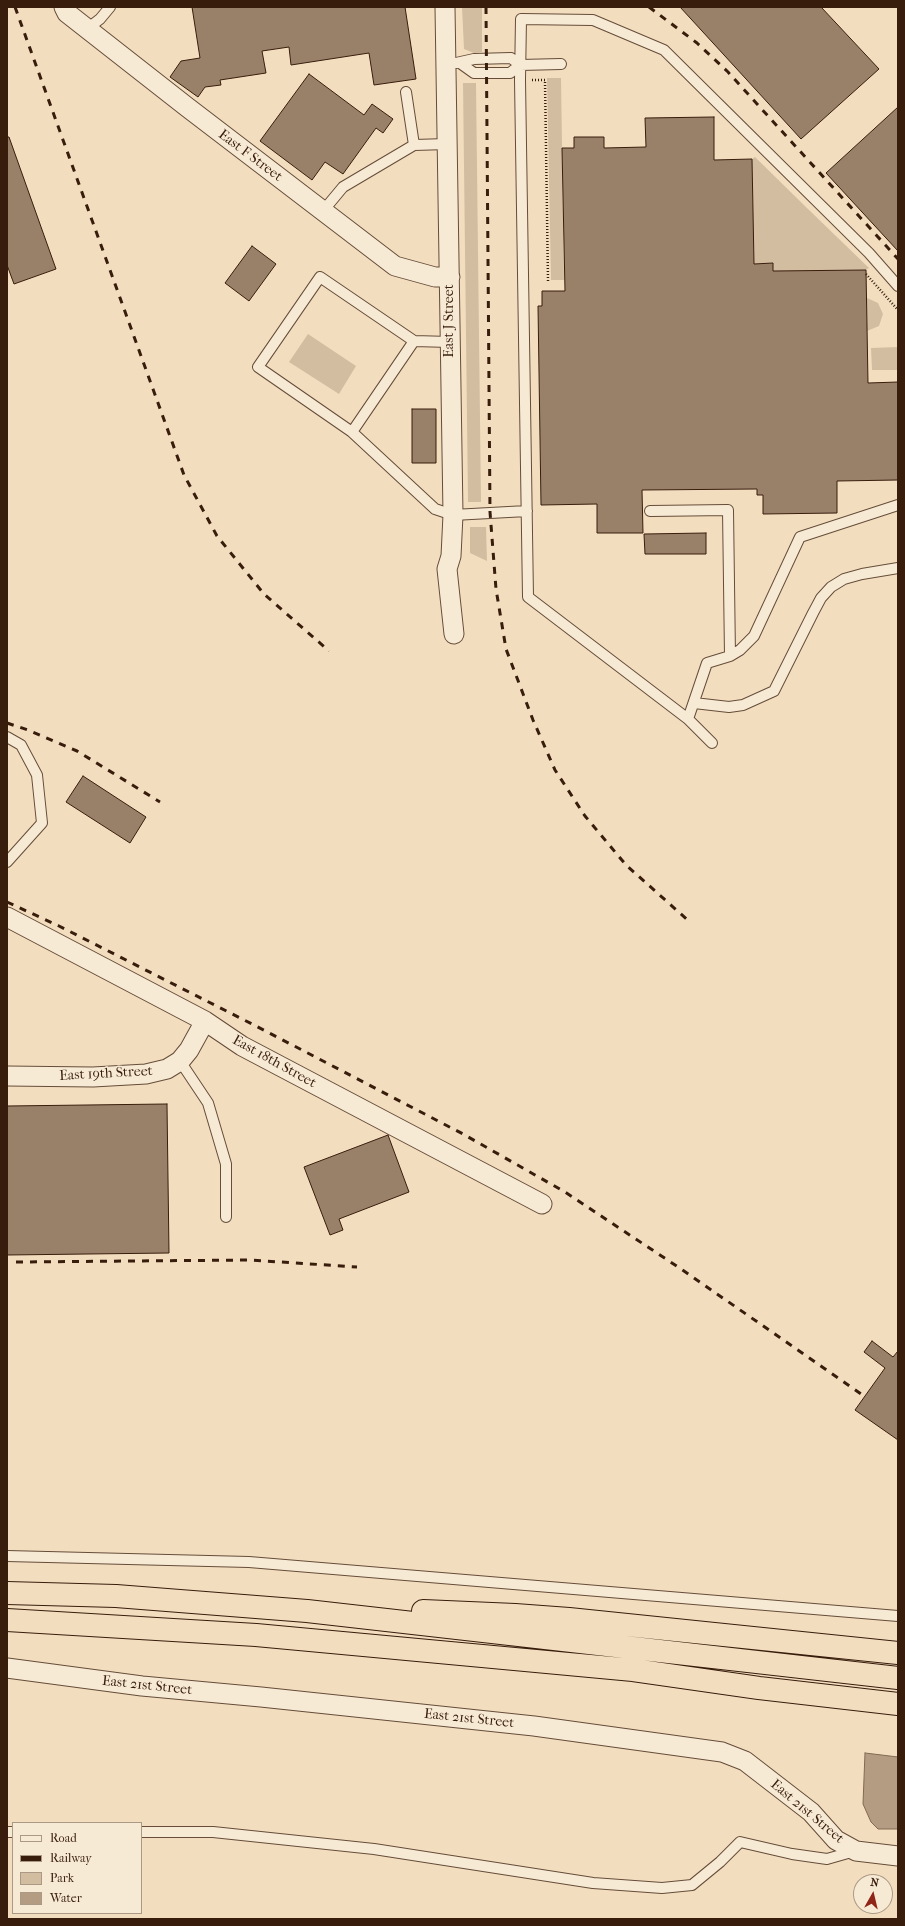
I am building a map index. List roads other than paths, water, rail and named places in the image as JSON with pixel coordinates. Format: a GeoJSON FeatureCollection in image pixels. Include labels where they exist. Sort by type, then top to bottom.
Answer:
{"type":"FeatureCollection","features":[{"type":"Feature","properties":{"kind":"highway"},"geometry":{"type":"LineString","coordinates":[[7,1593],[116,1596],[307,1611],[898,1678]]}},
{"type":"Feature","properties":{"kind":"highway"},"geometry":{"type":"LineString","coordinates":[[307,1611],[400,1611],[515,1615],[898,1653]]}},
{"type":"Feature","properties":{"kind":"highway"},"geometry":{"type":"LineString","coordinates":[[7,1620],[256,1635],[633,1670],[759,1688],[898,1704]]}},
{"type":"Feature","properties":{"kind":"highway"},"geometry":{"type":"LineString","coordinates":[[759,1688],[898,1714]]}},
{"type":"Feature","properties":{"kind":"street","name":"East F Street"},"geometry":{"type":"LineString","coordinates":[[64,7],[67,13],[87,29],[395,266],[436,277],[450,277]]}},
{"type":"Feature","properties":{"kind":"street","name":"East J Street"},"geometry":{"type":"LineString","coordinates":[[445,7],[453,63],[447,144],[453,515],[451,556],[447,570],[454,634]]}},
{"type":"Feature","properties":{"kind":"street","name":"East 18th Street"},"geometry":{"type":"LineString","coordinates":[[7,918],[205,1021],[242,1046],[542,1204]]}},
{"type":"Feature","properties":{"kind":"street","name":"East 19th Street"},"geometry":{"type":"LineString","coordinates":[[7,1076],[93,1077],[146,1074],[167,1069],[180,1061],[189,1050],[205,1021]]}},
{"type":"Feature","properties":{"kind":"street","name":"East 21st Street"},"geometry":{"type":"LineString","coordinates":[[7,1668],[142,1686],[534,1726],[722,1752],[745,1761],[810,1812],[836,1840],[856,1851],[898,1856]]}},
{"type":"Feature","properties":{"kind":"lane"},"geometry":{"type":"LineString","coordinates":[[87,29],[100,19],[110,7]]}},
{"type":"Feature","properties":{"kind":"lane"},"geometry":{"type":"LineString","coordinates":[[712,743],[688,719],[528,597],[520,65],[521,19],[593,20],[664,50],[869,253],[898,286]]}},
{"type":"Feature","properties":{"kind":"lane"},"geometry":{"type":"LineString","coordinates":[[453,63],[474,59],[511,58],[520,65]]}},
{"type":"Feature","properties":{"kind":"lane"},"geometry":{"type":"LineString","coordinates":[[453,63],[474,73],[510,72],[520,65],[561,64]]}},
{"type":"Feature","properties":{"kind":"lane"},"geometry":{"type":"LineString","coordinates":[[406,92],[414,145]]}},
{"type":"Feature","properties":{"kind":"lane"},"geometry":{"type":"LineString","coordinates":[[323,211],[344,187],[414,145],[447,144]]}},
{"type":"Feature","properties":{"kind":"lane"},"geometry":{"type":"LineString","coordinates":[[450,342],[414,342],[320,277],[258,367],[352,432],[435,509],[453,515],[527,511]]}},
{"type":"Feature","properties":{"kind":"lane"},"geometry":{"type":"LineString","coordinates":[[352,432],[414,342]]}},
{"type":"Feature","properties":{"kind":"lane"},"geometry":{"type":"LineString","coordinates":[[688,719],[708,663],[730,656],[740,650],[754,636],[800,537],[898,505]]}},
{"type":"Feature","properties":{"kind":"lane"},"geometry":{"type":"LineString","coordinates":[[650,511],[728,510],[730,656]]}},
{"type":"Feature","properties":{"kind":"lane"},"geometry":{"type":"LineString","coordinates":[[694,703],[730,707],[743,705],[774,691],[812,613],[821,598],[831,587],[844,579],[862,574],[898,568]]}},
{"type":"Feature","properties":{"kind":"lane"},"geometry":{"type":"LineString","coordinates":[[7,737],[21,745],[36,774],[42,823],[7,862]]}},
{"type":"Feature","properties":{"kind":"lane"},"geometry":{"type":"LineString","coordinates":[[180,1061],[208,1103],[226,1164],[226,1217]]}},
{"type":"Feature","properties":{"kind":"lane"},"geometry":{"type":"LineString","coordinates":[[7,1556],[248,1562],[898,1616]]}},
{"type":"Feature","properties":{"kind":"lane"},"geometry":{"type":"LineString","coordinates":[[142,1832],[213,1832],[374,1849],[593,1883],[662,1888],[692,1885],[720,1862],[740,1842],[792,1854],[827,1859],[856,1851]]}},
{"type":"Feature","properties":{"kind":"water"},"geometry":{"type":"Polygon","coordinates":[[[865,1753],[898,1757],[898,1829],[878,1829],[871,1822],[863,1804],[865,1753]]]}},
{"type":"Feature","properties":{"kind":"railway"},"geometry":{"type":"LineString","coordinates":[[15,7],[184,475],[217,536],[264,594],[329,651]]}},
{"type":"Feature","properties":{"kind":"railway"},"geometry":{"type":"LineString","coordinates":[[486,7],[490,512],[496,589],[506,649],[533,720],[555,770],[585,816],[626,865],[691,923]]}},
{"type":"Feature","properties":{"kind":"railway"},"geometry":{"type":"LineString","coordinates":[[649,7],[697,43],[728,72],[898,259]]}},
{"type":"Feature","properties":{"kind":"railway"},"geometry":{"type":"LineString","coordinates":[[7,723],[28,730],[77,751],[160,802]]}},
{"type":"Feature","properties":{"kind":"railway"},"geometry":{"type":"LineString","coordinates":[[7,902],[59,926],[254,1025],[463,1134],[565,1192],[684,1271],[864,1396]]}},
{"type":"Feature","properties":{"kind":"railway"},"geometry":{"type":"LineString","coordinates":[[16,1262],[250,1260],[357,1267]]}}]}
